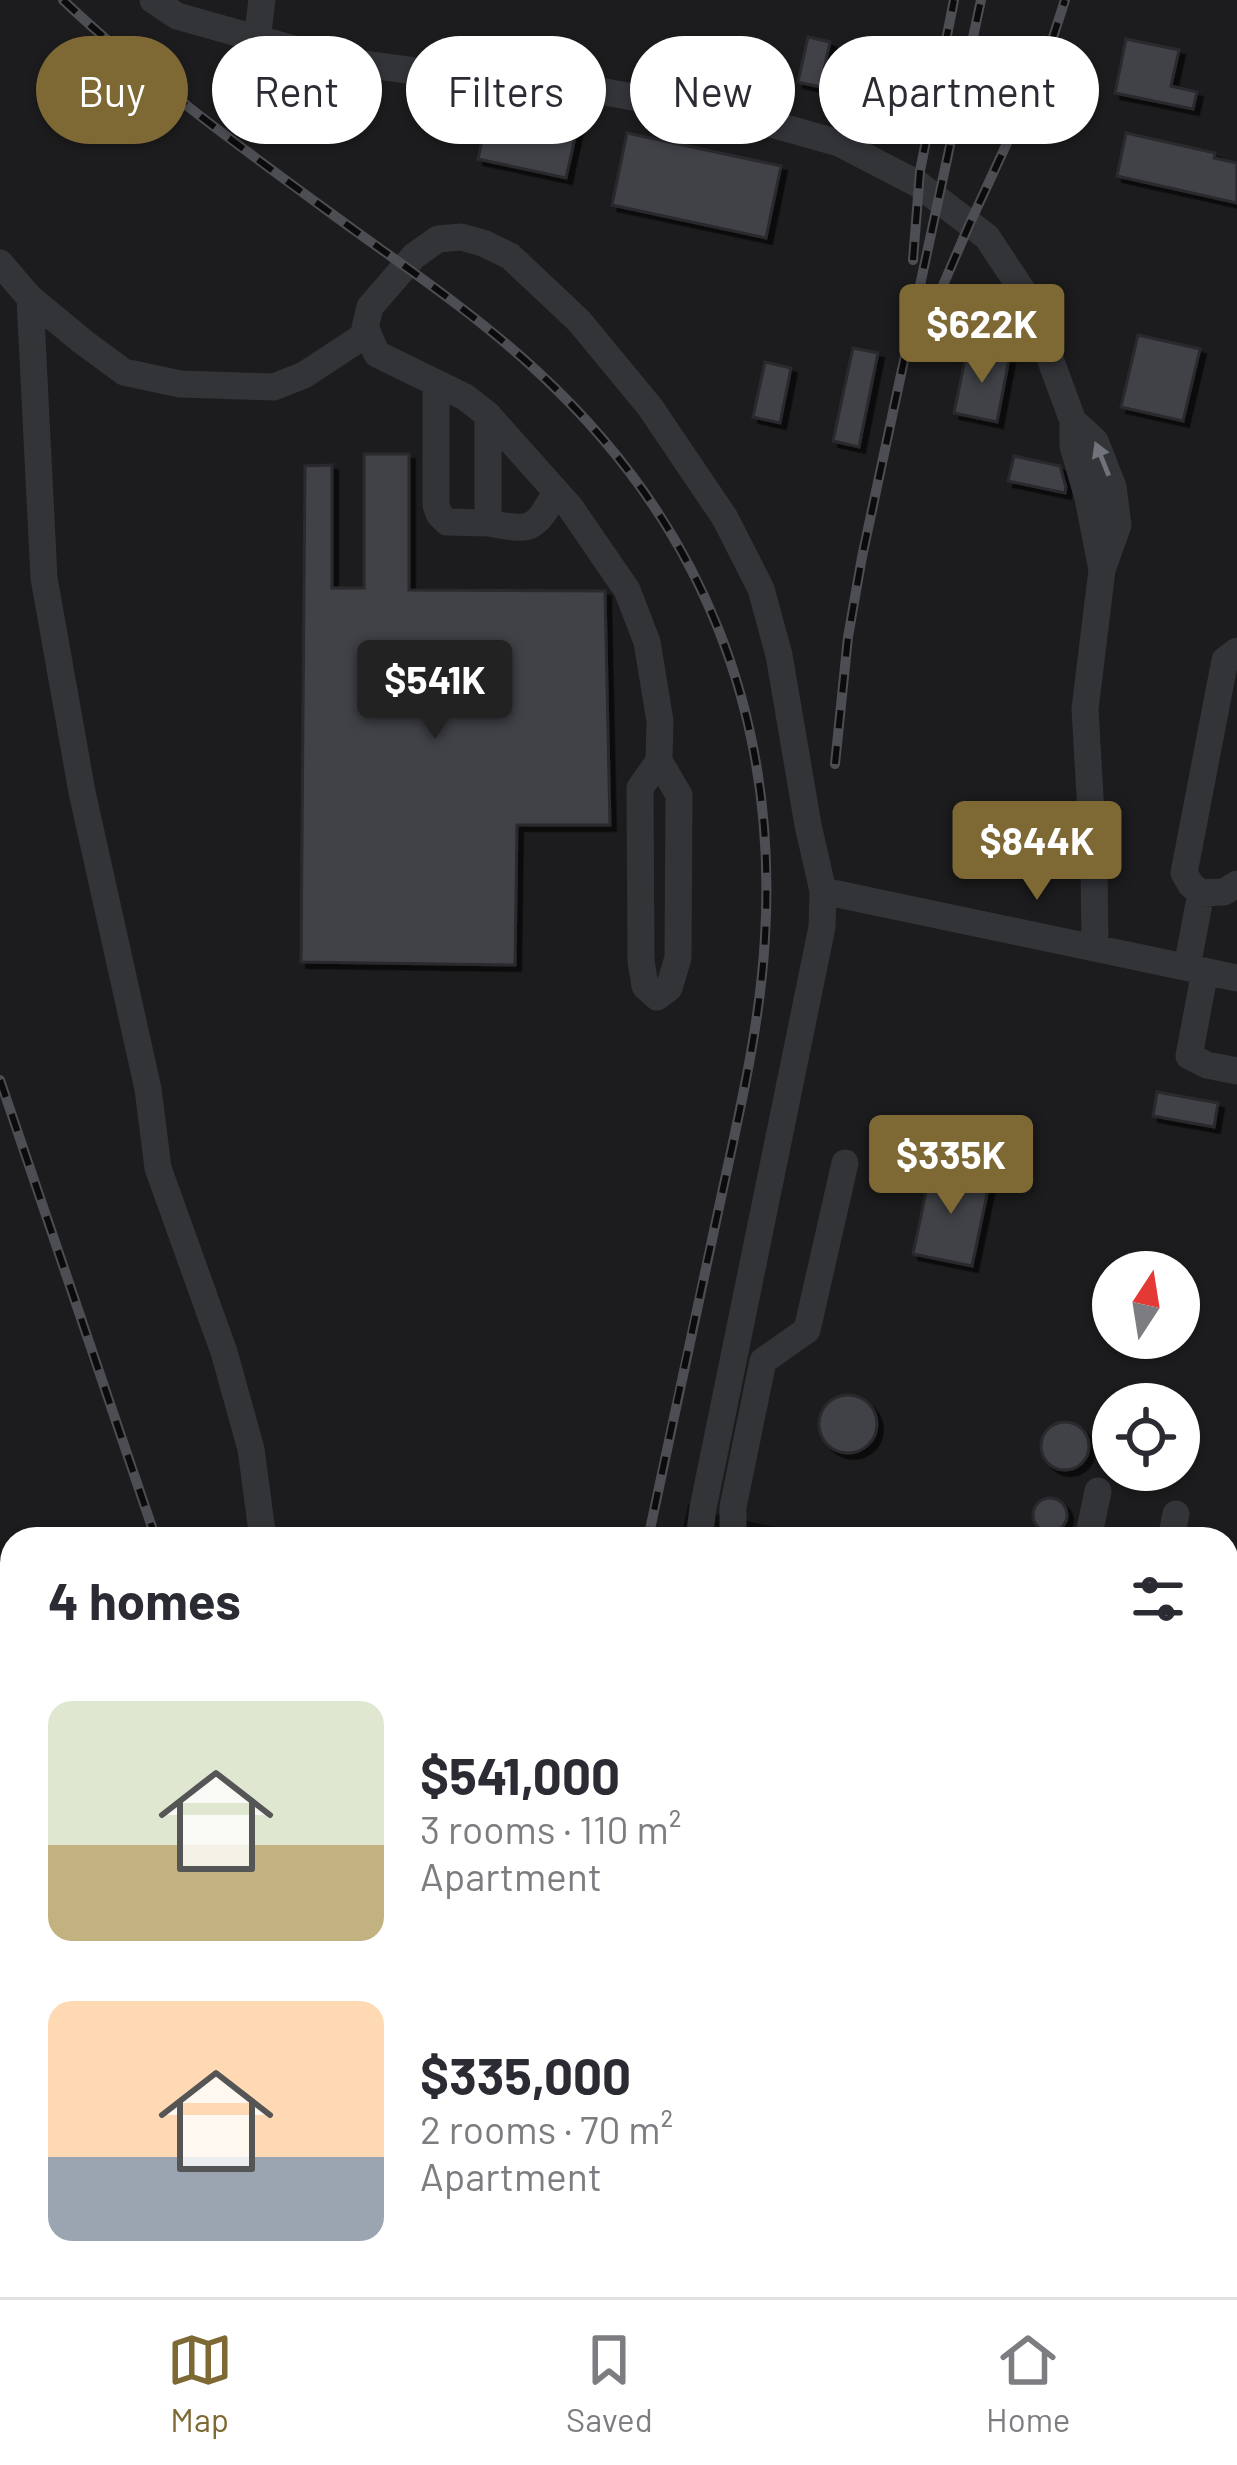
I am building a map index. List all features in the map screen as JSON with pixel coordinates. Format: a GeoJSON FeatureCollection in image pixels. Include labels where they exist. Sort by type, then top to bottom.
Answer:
{"type":"FeatureCollection","features":[{"type":"Feature","properties":{"kind":"street"},"geometry":{"type":"LineString","coordinates":[[153,0],[178,16],[247,36]]}},
{"type":"Feature","properties":{"kind":"street"},"geometry":{"type":"LineString","coordinates":[[257,36],[262,0]]}},
{"type":"Feature","properties":{"kind":"street"},"geometry":{"type":"LineString","coordinates":[[382,67],[445,75],[492,70],[757,120],[839,142],[918,184],[987,237],[1028,299],[1073,421],[1095,441],[1113,487],[1118,525],[1102,571],[1085,709],[1095,947]]}},
{"type":"Feature","properties":{"kind":"street"},"geometry":{"type":"LineString","coordinates":[[659,761],[640,788],[641,961],[645,986],[657,997],[669,988],[678,958],[679,795],[659,761],[659,721],[647,642],[627,590],[556,492],[488,415],[465,397],[377,354],[365,328],[370,307],[414,256],[438,238],[461,237],[510,256],[579,321],[650,407],[725,518],[761,589],[779,655],[823,891],[822,927],[701,1527]]}},
{"type":"Feature","properties":{"kind":"street"},"geometry":{"type":"LineString","coordinates":[[0,263],[30,298],[124,372],[180,384],[274,387],[304,375],[368,332]]}},
{"type":"Feature","properties":{"kind":"street"},"geometry":{"type":"LineString","coordinates":[[30,298],[44,578],[82,792],[148,1089],[158,1168],[224,1352],[251,1449],[261,1527]]}},
{"type":"Feature","properties":{"kind":"street"},"geometry":{"type":"LineString","coordinates":[[436,385],[436,505],[447,522],[529,527],[538,523],[556,492]]}},
{"type":"Feature","properties":{"kind":"street"},"geometry":{"type":"LineString","coordinates":[[488,415],[488,523]]}},
{"type":"Feature","properties":{"kind":"street"},"geometry":{"type":"LineString","coordinates":[[1237,651],[1225,660],[1184,873],[1201,892],[1223,892],[1237,884]]}},
{"type":"Feature","properties":{"kind":"street"},"geometry":{"type":"LineString","coordinates":[[823,891],[1237,978]]}},
{"type":"Feature","properties":{"kind":"street"},"geometry":{"type":"LineString","coordinates":[[1201,892],[1189,1056],[1237,1071]]}},
{"type":"Feature","properties":{"kind":"street"},"geometry":{"type":"LineString","coordinates":[[733,1527],[763,1361],[807,1330],[845,1163]]}},
{"type":"Feature","properties":{"kind":"street"},"geometry":{"type":"LineString","coordinates":[[1091,1527],[1098,1492]]}},
{"type":"Feature","properties":{"kind":"shaded area"},"geometry":{"type":"Polygon","coordinates":[[[0,0],[1237,0],[1237,1527],[774,1527],[688,1504],[683,1527],[0,1527],[0,0]]]}},
{"type":"Feature","properties":{"kind":"building"},"geometry":{"type":"Polygon","coordinates":[[[808,37],[819,40],[819,87],[798,82],[808,37]]]}},
{"type":"Feature","properties":{"kind":"building"},"geometry":{"type":"Polygon","coordinates":[[[1126,39],[1179,50],[1171,86],[1197,92],[1193,109],[1115,93],[1126,39]]]}},
{"type":"Feature","properties":{"kind":"building"},"geometry":{"type":"Polygon","coordinates":[[[627,133],[630,144],[678,144],[781,166],[766,238],[612,205],[627,133]]]}},
{"type":"Feature","properties":{"kind":"building"},"geometry":{"type":"Polygon","coordinates":[[[1126,133],[1215,153],[1214,158],[1237,163],[1237,203],[1117,176],[1126,133]]]}},
{"type":"Feature","properties":{"kind":"building"},"geometry":{"type":"Polygon","coordinates":[[[481,144],[574,144],[566,178],[478,159],[481,144]]]}},
{"type":"Feature","properties":{"kind":"building"},"geometry":{"type":"Polygon","coordinates":[[[1138,335],[1200,349],[1183,421],[1121,407],[1138,335]]]}},
{"type":"Feature","properties":{"kind":"building"},"geometry":{"type":"Polygon","coordinates":[[[853,348],[878,353],[859,447],[833,441],[853,348]]]}},
{"type":"Feature","properties":{"kind":"building"},"geometry":{"type":"Polygon","coordinates":[[[967,350],[1009,359],[997,422],[954,413],[967,350]]]}},
{"type":"Feature","properties":{"kind":"building"},"geometry":{"type":"Polygon","coordinates":[[[765,362],[791,368],[780,423],[753,417],[765,362]]]}},
{"type":"Feature","properties":{"kind":"building"},"geometry":{"type":"Polygon","coordinates":[[[364,454],[409,454],[409,590],[605,591],[610,825],[517,825],[515,965],[301,962],[305,466],[332,465],[332,588],[364,588],[364,454]]]}},
{"type":"Feature","properties":{"kind":"building"},"geometry":{"type":"Polygon","coordinates":[[[1014,456],[1060,466],[1065,493],[1008,481],[1014,456]]]}},
{"type":"Feature","properties":{"kind":"building"},"geometry":{"type":"Polygon","coordinates":[[[1157,1092],[1218,1103],[1214,1127],[1153,1116],[1157,1092]]]}},
{"type":"Feature","properties":{"kind":"building"},"geometry":{"type":"Polygon","coordinates":[[[931,1168],[990,1180],[972,1266],[913,1254],[931,1168]]]}},
{"type":"Feature","properties":{"kind":"building"},"geometry":{"type":"Polygon","coordinates":[[[848,1395],[868,1404],[877,1424],[868,1444],[848,1453],[828,1444],[819,1424],[828,1404],[848,1395]]]}},
{"type":"Feature","properties":{"kind":"building"},"geometry":{"type":"Polygon","coordinates":[[[1065,1422],[1082,1429],[1089,1446],[1082,1463],[1065,1470],[1048,1463],[1041,1446],[1048,1429],[1065,1422]]]}},
{"type":"Feature","properties":{"kind":"building"},"geometry":{"type":"Polygon","coordinates":[[[1043,1499],[1057,1499],[1066,1508],[1062,1527],[1038,1527],[1034,1522],[1034,1508],[1043,1499]]]}},
{"type":"Feature","properties":{"kind":"railway"},"geometry":{"type":"LineString","coordinates":[[63,0],[205,120],[448,298],[538,372],[595,431],[644,493],[685,559],[718,628],[742,700],[758,776],[766,855],[765,937],[747,1076],[651,1527]]}},
{"type":"Feature","properties":{"kind":"railway"},"geometry":{"type":"LineString","coordinates":[[913,260],[920,171],[954,0]]}},
{"type":"Feature","properties":{"kind":"railway"},"geometry":{"type":"LineString","coordinates":[[835,764],[862,557],[981,0]]}},
{"type":"Feature","properties":{"kind":"railway"},"geometry":{"type":"LineString","coordinates":[[921,336],[1046,59],[1065,0]]}},
{"type":"Feature","properties":{"kind":"railway"},"geometry":{"type":"LineString","coordinates":[[0,1080],[152,1527]]}}]}
